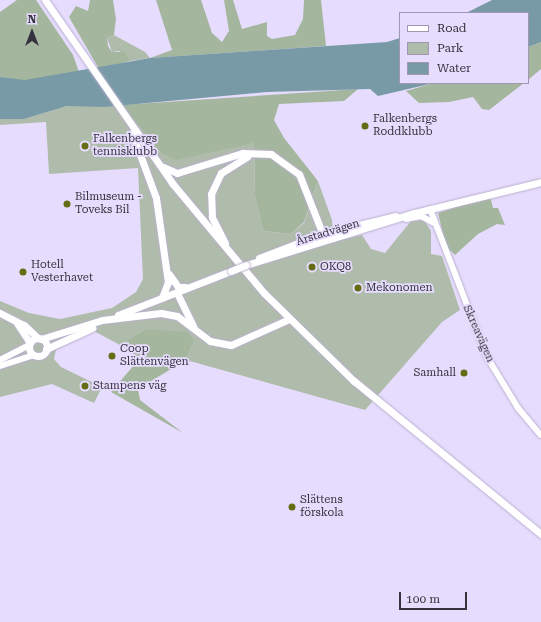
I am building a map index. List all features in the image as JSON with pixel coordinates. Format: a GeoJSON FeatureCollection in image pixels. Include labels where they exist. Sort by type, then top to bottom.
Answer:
{"type":"FeatureCollection","features":[{"type":"Feature","properties":{"kind":"main road"},"geometry":{"type":"LineString","coordinates":[[45,0],[122,114],[152,155],[231,256],[289,319],[354,381],[541,534]]}},
{"type":"Feature","properties":{"kind":"main road"},"geometry":{"type":"LineString","coordinates":[[122,114],[153,187],[168,286],[162,298]]}},
{"type":"Feature","properties":{"kind":"main road"},"geometry":{"type":"LineString","coordinates":[[152,155],[166,169],[177,173],[243,153],[258,153],[280,159],[299,174],[324,237]]}},
{"type":"Feature","properties":{"kind":"main road"},"geometry":{"type":"LineString","coordinates":[[231,256],[212,217],[211,194],[224,169],[258,153]]}},
{"type":"Feature","properties":{"kind":"main road","name":"Årstadvägen"},"geometry":{"type":"LineString","coordinates":[[34,355],[41,354],[46,349],[111,318],[246,265],[324,237],[541,182]]}},
{"type":"Feature","properties":{"kind":"main road","name":"Årstadvägen"},"geometry":{"type":"LineString","coordinates":[[324,237],[385,223],[414,213]]}},
{"type":"Feature","properties":{"kind":"main road"},"geometry":{"type":"LineString","coordinates":[[166,268],[178,287],[196,285]]}},
{"type":"Feature","properties":{"kind":"main road"},"geometry":{"type":"LineString","coordinates":[[177,292],[194,329]]}},
{"type":"Feature","properties":{"kind":"main road"},"geometry":{"type":"LineString","coordinates":[[111,318],[169,313],[210,341],[231,345],[289,319]]}},
{"type":"Feature","properties":{"kind":"main road"},"geometry":{"type":"LineString","coordinates":[[0,314],[16,322],[39,338],[46,349]]}},
{"type":"Feature","properties":{"kind":"main road","name":"Årstadvägen"},"geometry":{"type":"LineString","coordinates":[[29,344],[39,338],[111,318]]}},
{"type":"Feature","properties":{"kind":"main road"},"geometry":{"type":"LineString","coordinates":[[16,322],[34,355]]}},
{"type":"Feature","properties":{"kind":"street","name":"Skreavägen"},"geometry":{"type":"LineString","coordinates":[[430,209],[434,223],[487,357],[518,408],[541,436]]}},
{"type":"Feature","properties":{"kind":"street"},"geometry":{"type":"LineString","coordinates":[[385,223],[422,216],[434,223]]}},
{"type":"Feature","properties":{"kind":"street"},"geometry":{"type":"LineString","coordinates":[[0,360],[29,344]]}},
{"type":"Feature","properties":{"kind":"street"},"geometry":{"type":"LineString","coordinates":[[0,366],[34,355]]}},
{"type":"Feature","properties":{"kind":"green space"},"geometry":{"type":"Polygon","coordinates":[[[17,0],[36,0],[73,55],[79,72],[25,81],[0,77],[0,12],[17,0]]]}},
{"type":"Feature","properties":{"kind":"green space"},"geometry":{"type":"Polygon","coordinates":[[[90,0],[113,0],[116,19],[114,35],[107,38],[108,46],[112,52],[124,52],[130,61],[99,69],[69,17],[76,6],[88,11],[90,0]]]}},
{"type":"Feature","properties":{"kind":"green space"},"geometry":{"type":"Polygon","coordinates":[[[156,0],[201,0],[212,33],[222,42],[229,31],[224,0],[233,0],[242,29],[267,22],[267,36],[272,39],[295,35],[303,19],[304,0],[321,0],[326,46],[150,58],[172,50],[156,0]]]}},
{"type":"Feature","properties":{"kind":"green space"},"geometry":{"type":"Polygon","coordinates":[[[114,35],[145,52],[150,58],[130,61],[119,51],[112,52],[107,38],[114,35]]]}},
{"type":"Feature","properties":{"kind":"green space"},"geometry":{"type":"Polygon","coordinates":[[[541,42],[541,69],[529,79],[529,47],[541,42]]]}},
{"type":"Feature","properties":{"kind":"green space"},"geometry":{"type":"Polygon","coordinates":[[[430,84],[523,84],[489,110],[482,109],[473,97],[449,102],[419,103],[406,91],[430,84]]]}},
{"type":"Feature","properties":{"kind":"green space"},"geometry":{"type":"Polygon","coordinates":[[[358,89],[344,101],[279,104],[274,120],[284,138],[318,181],[304,222],[291,234],[263,231],[255,197],[254,143],[176,160],[160,152],[121,105],[358,89]]]}},
{"type":"Feature","properties":{"kind":"green space"},"geometry":{"type":"Polygon","coordinates":[[[121,105],[160,152],[254,143],[255,197],[263,231],[291,234],[304,223],[318,181],[332,220],[333,242],[362,235],[371,249],[385,253],[411,221],[424,220],[431,231],[431,254],[442,256],[460,310],[442,322],[365,410],[186,360],[194,341],[145,329],[120,345],[92,330],[56,350],[54,359],[61,367],[102,387],[94,403],[52,384],[0,397],[0,301],[29,313],[60,319],[112,308],[136,292],[143,279],[138,168],[49,174],[46,122],[0,125],[0,119],[24,119],[67,106],[121,105]]]}},
{"type":"Feature","properties":{"kind":"green space"},"geometry":{"type":"Polygon","coordinates":[[[490,196],[493,208],[498,208],[505,225],[497,224],[478,234],[455,255],[446,246],[438,213],[490,196]]]}},
{"type":"Feature","properties":{"kind":"green space"},"geometry":{"type":"Polygon","coordinates":[[[145,329],[188,332],[194,341],[186,360],[138,389],[140,400],[183,433],[111,392],[140,358],[120,345],[145,329]]]}},
{"type":"Feature","properties":{"kind":"water"},"geometry":{"type":"Polygon","coordinates":[[[492,0],[541,0],[541,42],[529,47],[529,12],[468,12],[492,0]]]}},
{"type":"Feature","properties":{"kind":"water"},"geometry":{"type":"Polygon","coordinates":[[[399,38],[399,84],[430,84],[378,96],[370,89],[267,92],[104,107],[67,106],[24,119],[0,119],[0,77],[25,80],[150,58],[387,42],[399,38]]]}},
{"type":"Feature","properties":{"kind":"place","name":"Falkenbergs Roddklubb"},"geometry":{"type":"Point","coordinates":[365,126]}},
{"type":"Feature","properties":{"kind":"place","name":"Falkenbergs tennisklubb"},"geometry":{"type":"Point","coordinates":[85,146]}},
{"type":"Feature","properties":{"kind":"place","name":"Bilmuseum - Toveks Bil"},"geometry":{"type":"Point","coordinates":[67,204]}},
{"type":"Feature","properties":{"kind":"place","name":"OKQ8"},"geometry":{"type":"Point","coordinates":[312,267]}},
{"type":"Feature","properties":{"kind":"place","name":"Hotell Vesterhavet"},"geometry":{"type":"Point","coordinates":[23,272]}},
{"type":"Feature","properties":{"kind":"place","name":"Mekonomen"},"geometry":{"type":"Point","coordinates":[358,288]}},
{"type":"Feature","properties":{"kind":"place","name":"Coop Slättenvägen"},"geometry":{"type":"Point","coordinates":[112,356]}},
{"type":"Feature","properties":{"kind":"place","name":"Samhall"},"geometry":{"type":"Point","coordinates":[464,373]}},
{"type":"Feature","properties":{"kind":"place","name":"Stampens väg"},"geometry":{"type":"Point","coordinates":[85,386]}},
{"type":"Feature","properties":{"kind":"place","name":"Slättens förskola"},"geometry":{"type":"Point","coordinates":[292,507]}}]}
